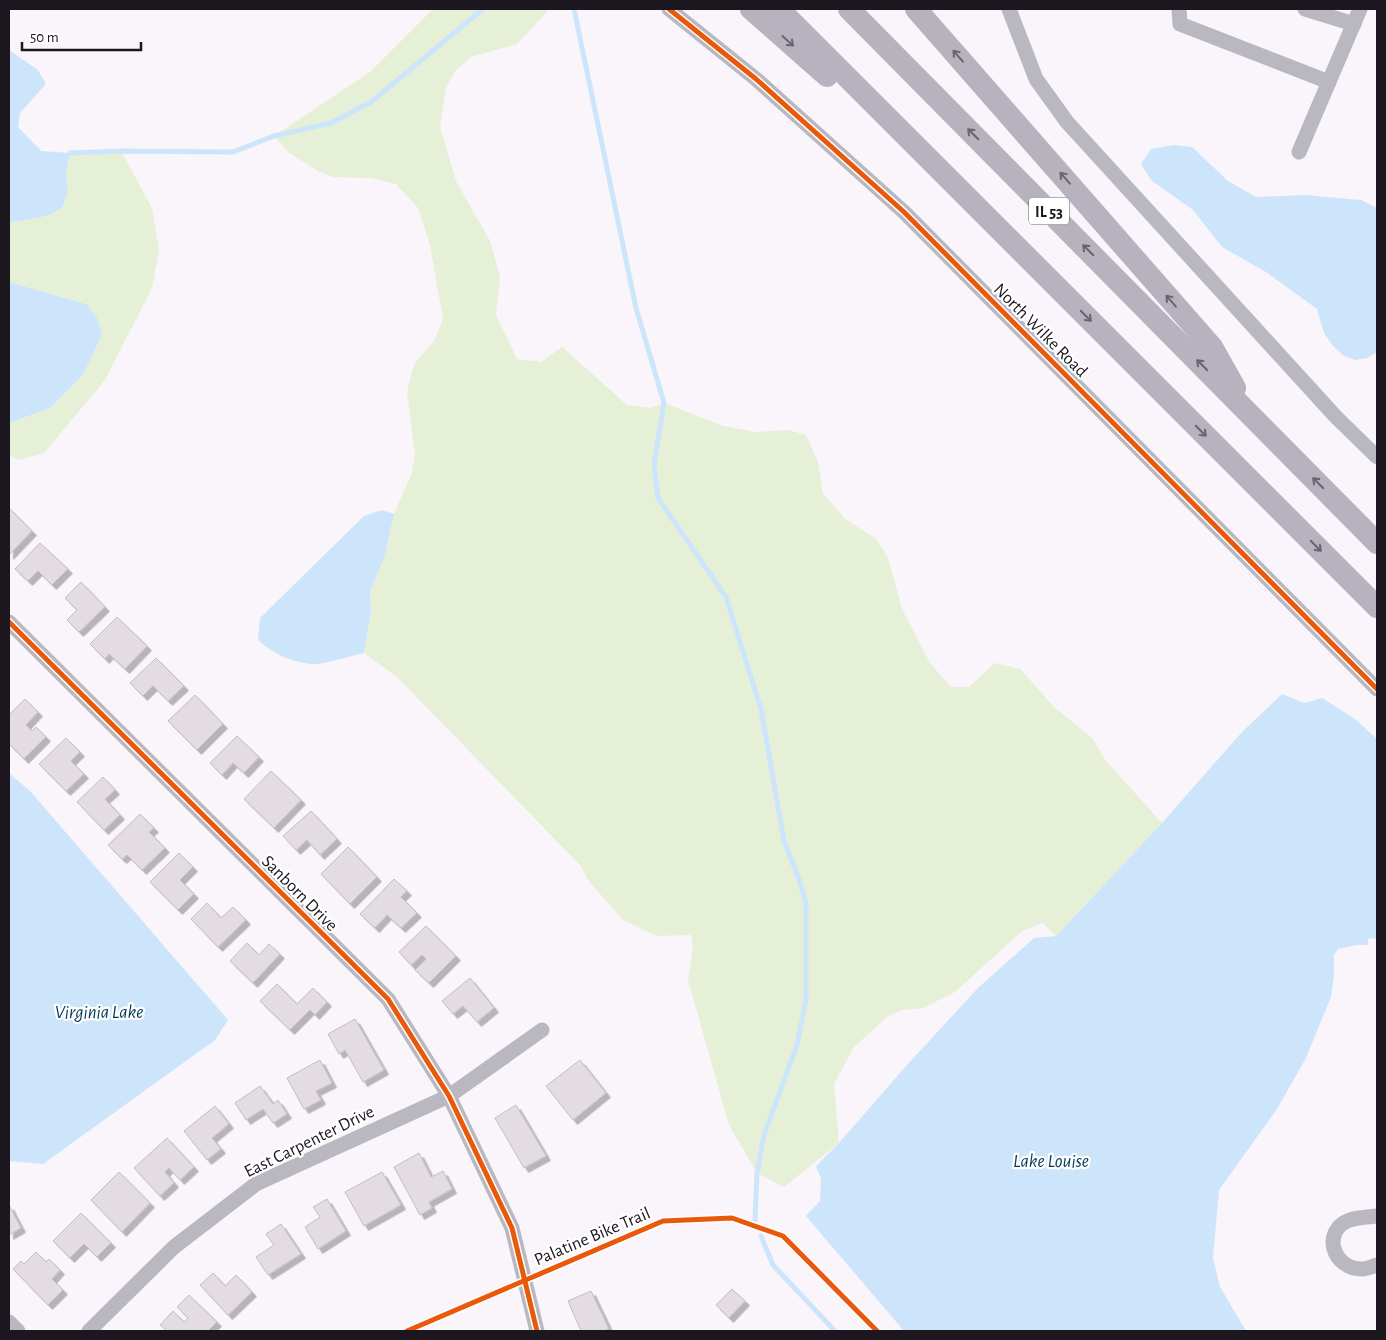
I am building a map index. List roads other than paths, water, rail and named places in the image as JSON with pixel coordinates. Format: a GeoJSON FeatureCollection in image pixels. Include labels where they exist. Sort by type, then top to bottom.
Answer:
{"type":"FeatureCollection","features":[{"type":"Feature","properties":{"kind":"highway"},"geometry":{"type":"LineString","coordinates":[[751,9],[1014,244]]}},
{"type":"Feature","properties":{"kind":"highway","name":"IL 53"},"geometry":{"type":"LineString","coordinates":[[779,9],[1377,607]]}},
{"type":"Feature","properties":{"kind":"highway","name":"IL 53"},"geometry":{"type":"LineString","coordinates":[[849,9],[1377,543]]}},
{"type":"Feature","properties":{"kind":"highway"},"geometry":{"type":"LineString","coordinates":[[916,9],[1212,347],[1248,412]]}},
{"type":"Feature","properties":{"kind":"street","name":"North Wilke Road"},"geometry":{"type":"LineString","coordinates":[[670,9],[756,79],[904,212],[1377,689]]}},
{"type":"Feature","properties":{"kind":"street"},"geometry":{"type":"LineString","coordinates":[[1009,9],[1036,79],[1067,122],[1330,410],[1377,457]]}},
{"type":"Feature","properties":{"kind":"street"},"geometry":{"type":"LineString","coordinates":[[1179,9],[1180,24],[1329,82]]}},
{"type":"Feature","properties":{"kind":"street"},"geometry":{"type":"LineString","coordinates":[[1305,9],[1354,24]]}},
{"type":"Feature","properties":{"kind":"street"},"geometry":{"type":"LineString","coordinates":[[1299,152],[1360,9]]}},
{"type":"Feature","properties":{"kind":"street","name":"Sanborn Drive"},"geometry":{"type":"LineString","coordinates":[[9,622],[388,999],[449,1096],[512,1228],[537,1331]]}},
{"type":"Feature","properties":{"kind":"street","name":"East Carpenter Drive"},"geometry":{"type":"LineString","coordinates":[[89,1331],[174,1247],[256,1184],[449,1096],[542,1030]]}},
{"type":"Feature","properties":{"kind":"street"},"geometry":{"type":"LineString","coordinates":[[1377,1216],[1349,1220],[1338,1229],[1332,1240],[1334,1252],[1340,1261],[1362,1269],[1377,1265]]}},
{"type":"Feature","properties":{"kind":"street"},"geometry":{"type":"LineString","coordinates":[[9,1322],[18,1331]]}},
{"type":"Feature","properties":{"kind":"water"},"geometry":{"type":"Polygon","coordinates":[[[9,50],[38,70],[46,84],[20,113],[18,127],[41,151],[70,153],[66,173],[68,192],[62,208],[47,216],[9,223],[9,50]]]}},
{"type":"Feature","properties":{"kind":"water"},"geometry":{"type":"Polygon","coordinates":[[[1174,145],[1192,147],[1228,181],[1256,197],[1305,195],[1361,200],[1377,208],[1377,352],[1367,358],[1356,360],[1344,356],[1333,346],[1324,333],[1317,309],[1266,272],[1222,247],[1193,210],[1151,180],[1141,164],[1151,149],[1174,145]]]}},
{"type":"Feature","properties":{"kind":"water"},"geometry":{"type":"Polygon","coordinates":[[[9,282],[86,304],[97,318],[102,334],[83,375],[50,408],[10,423],[9,422],[9,282]]]}},
{"type":"Feature","properties":{"kind":"water"},"geometry":{"type":"Polygon","coordinates":[[[382,510],[394,514],[385,555],[370,592],[371,612],[364,653],[330,662],[311,664],[282,656],[258,640],[260,618],[364,516],[382,510]]]}},
{"type":"Feature","properties":{"kind":"water","name":"Lake Louise"},"geometry":{"type":"Polygon","coordinates":[[[1282,694],[1304,703],[1322,698],[1355,719],[1377,739],[1377,939],[1369,938],[1367,945],[1356,945],[1338,949],[1334,955],[1331,997],[1306,1058],[1277,1109],[1219,1190],[1213,1258],[1220,1287],[1246,1331],[904,1331],[806,1216],[820,1201],[821,1179],[816,1166],[839,1143],[906,1066],[978,988],[1034,938],[1056,936],[1162,823],[1242,732],[1282,694]]]}},
{"type":"Feature","properties":{"kind":"water","name":"Virginia Lake"},"geometry":{"type":"Polygon","coordinates":[[[9,773],[30,791],[228,1020],[215,1040],[43,1164],[9,1161],[9,773]]]}},
{"type":"Feature","properties":{"kind":"waterway"},"geometry":{"type":"LineString","coordinates":[[70,153],[121,151],[233,152],[274,136],[331,123],[371,102],[483,9]]}},
{"type":"Feature","properties":{"kind":"waterway"},"geometry":{"type":"LineString","coordinates":[[574,9],[636,308],[664,403],[654,464],[658,498],[726,597],[761,709],[784,841],[806,903],[806,999],[797,1045],[764,1135],[757,1173],[755,1220]]}},
{"type":"Feature","properties":{"kind":"waterway"},"geometry":{"type":"LineString","coordinates":[[761,1236],[773,1265],[835,1331]]}}]}
